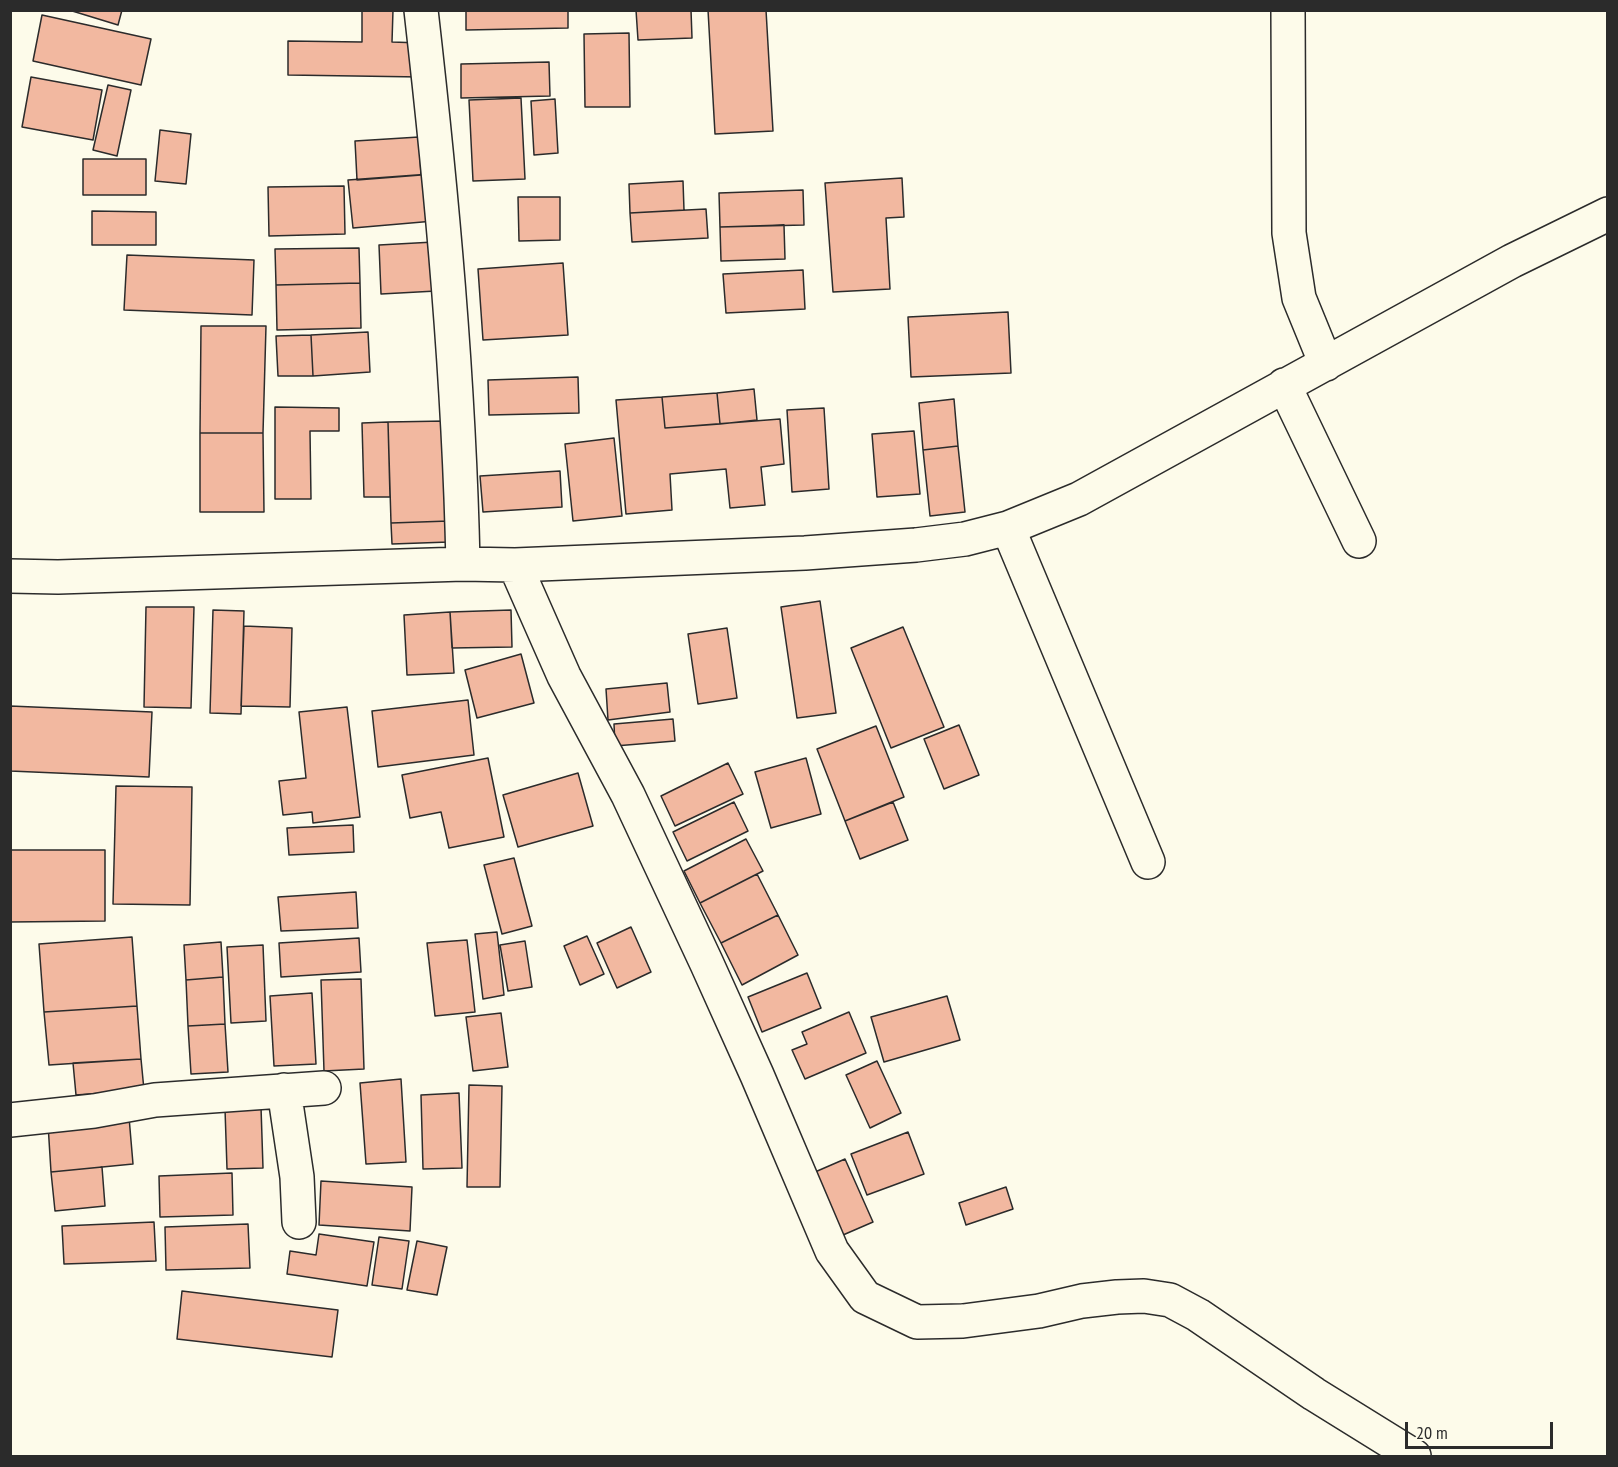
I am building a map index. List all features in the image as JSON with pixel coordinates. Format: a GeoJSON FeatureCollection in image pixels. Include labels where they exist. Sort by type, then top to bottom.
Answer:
{"type":"FeatureCollection","features":[{"type":"Feature","properties":{"kind":"street"},"geometry":{"type":"LineString","coordinates":[[421,10],[448,276],[461,479],[463,564]]}},
{"type":"Feature","properties":{"kind":"street"},"geometry":{"type":"LineString","coordinates":[[1288,10],[1289,233],[1299,298],[1326,364]]}},
{"type":"Feature","properties":{"kind":"street"},"geometry":{"type":"LineString","coordinates":[[10,576],[70,577],[463,564],[514,565],[794,554],[965,539],[1008,528],[1079,500],[1512,261],[1608,214]]}},
{"type":"Feature","properties":{"kind":"street"},"geometry":{"type":"LineString","coordinates":[[1284,385],[1359,542]]}},
{"type":"Feature","properties":{"kind":"street"},"geometry":{"type":"LineString","coordinates":[[1008,528],[1148,862]]}},
{"type":"Feature","properties":{"kind":"street"},"geometry":{"type":"LineString","coordinates":[[514,565],[564,676],[628,795],[707,964],[832,1251],[866,1297],[917,1322],[963,1321],[1118,1297],[1144,1296],[1170,1299],[1198,1315],[1314,1394],[1414,1456]]}},
{"type":"Feature","properties":{"kind":"street"},"geometry":{"type":"LineString","coordinates":[[10,1120],[94,1111],[155,1100],[324,1088]]}},
{"type":"Feature","properties":{"kind":"street"},"geometry":{"type":"LineString","coordinates":[[284,1090],[297,1177],[299,1222]]}},
{"type":"Feature","properties":{"kind":"building"},"geometry":{"type":"Polygon","coordinates":[[[69,10],[122,10],[118,25],[69,10]]]}},
{"type":"Feature","properties":{"kind":"building"},"geometry":{"type":"Polygon","coordinates":[[[362,10],[393,10],[392,42],[421,43],[421,77],[288,75],[288,41],[362,42],[362,10]]]}},
{"type":"Feature","properties":{"kind":"building"},"geometry":{"type":"Polygon","coordinates":[[[466,10],[568,10],[568,28],[466,30],[466,10]]]}},
{"type":"Feature","properties":{"kind":"building"},"geometry":{"type":"Polygon","coordinates":[[[636,10],[691,10],[692,38],[638,40],[636,10]]]}},
{"type":"Feature","properties":{"kind":"building"},"geometry":{"type":"Polygon","coordinates":[[[708,10],[766,10],[773,131],[715,134],[708,10]]]}},
{"type":"Feature","properties":{"kind":"building"},"geometry":{"type":"Polygon","coordinates":[[[42,15],[151,39],[141,85],[33,61],[42,15]]]}},
{"type":"Feature","properties":{"kind":"building"},"geometry":{"type":"Polygon","coordinates":[[[629,33],[630,107],[585,107],[584,34],[629,33]]]}},
{"type":"Feature","properties":{"kind":"building"},"geometry":{"type":"Polygon","coordinates":[[[549,62],[550,96],[461,98],[461,64],[549,62]]]}},
{"type":"Feature","properties":{"kind":"building"},"geometry":{"type":"Polygon","coordinates":[[[31,77],[102,90],[93,140],[22,127],[31,77]]]}},
{"type":"Feature","properties":{"kind":"building"},"geometry":{"type":"Polygon","coordinates":[[[108,85],[131,90],[117,156],[93,150],[108,85]]]}},
{"type":"Feature","properties":{"kind":"building"},"geometry":{"type":"Polygon","coordinates":[[[521,98],[525,179],[473,181],[469,100],[521,98]]]}},
{"type":"Feature","properties":{"kind":"building"},"geometry":{"type":"Polygon","coordinates":[[[555,99],[558,153],[534,155],[531,101],[555,99]]]}},
{"type":"Feature","properties":{"kind":"building"},"geometry":{"type":"Polygon","coordinates":[[[160,130],[191,134],[186,184],[155,181],[160,130]]]}},
{"type":"Feature","properties":{"kind":"building"},"geometry":{"type":"Polygon","coordinates":[[[419,137],[421,175],[357,180],[355,141],[419,137]]]}},
{"type":"Feature","properties":{"kind":"building"},"geometry":{"type":"Polygon","coordinates":[[[83,159],[146,159],[146,195],[83,195],[83,159]]]}},
{"type":"Feature","properties":{"kind":"building"},"geometry":{"type":"Polygon","coordinates":[[[430,174],[434,221],[353,228],[348,180],[430,174]]]}},
{"type":"Feature","properties":{"kind":"building"},"geometry":{"type":"Polygon","coordinates":[[[902,178],[904,217],[886,218],[890,289],[833,292],[825,183],[902,178]]]}},
{"type":"Feature","properties":{"kind":"building"},"geometry":{"type":"Polygon","coordinates":[[[683,181],[684,210],[630,213],[629,184],[683,181]]]}},
{"type":"Feature","properties":{"kind":"building"},"geometry":{"type":"Polygon","coordinates":[[[344,186],[345,234],[269,236],[268,187],[344,186]]]}},
{"type":"Feature","properties":{"kind":"building"},"geometry":{"type":"Polygon","coordinates":[[[803,190],[804,225],[720,227],[719,193],[803,190]]]}},
{"type":"Feature","properties":{"kind":"building"},"geometry":{"type":"Polygon","coordinates":[[[518,197],[560,197],[560,240],[519,241],[518,197]]]}},
{"type":"Feature","properties":{"kind":"building"},"geometry":{"type":"Polygon","coordinates":[[[706,209],[708,238],[632,242],[630,213],[706,209]]]}},
{"type":"Feature","properties":{"kind":"building"},"geometry":{"type":"Polygon","coordinates":[[[92,211],[156,212],[156,245],[92,245],[92,211]]]}},
{"type":"Feature","properties":{"kind":"building"},"geometry":{"type":"Polygon","coordinates":[[[784,225],[785,259],[721,261],[720,227],[784,225]]]}},
{"type":"Feature","properties":{"kind":"building"},"geometry":{"type":"Polygon","coordinates":[[[434,242],[436,291],[381,294],[379,245],[434,242]]]}},
{"type":"Feature","properties":{"kind":"building"},"geometry":{"type":"Polygon","coordinates":[[[359,248],[360,283],[276,285],[275,249],[359,248]]]}},
{"type":"Feature","properties":{"kind":"building"},"geometry":{"type":"Polygon","coordinates":[[[127,255],[254,260],[252,315],[124,310],[127,255]]]}},
{"type":"Feature","properties":{"kind":"building"},"geometry":{"type":"Polygon","coordinates":[[[563,263],[568,335],[483,340],[478,269],[563,263]]]}},
{"type":"Feature","properties":{"kind":"building"},"geometry":{"type":"Polygon","coordinates":[[[803,270],[805,309],[726,313],[723,274],[803,270]]]}},
{"type":"Feature","properties":{"kind":"building"},"geometry":{"type":"Polygon","coordinates":[[[360,283],[361,328],[277,330],[276,285],[360,283]]]}},
{"type":"Feature","properties":{"kind":"building"},"geometry":{"type":"Polygon","coordinates":[[[1008,312],[1011,373],[911,377],[908,317],[1008,312]]]}},
{"type":"Feature","properties":{"kind":"building"},"geometry":{"type":"Polygon","coordinates":[[[201,326],[266,326],[263,433],[200,433],[201,326]]]}},
{"type":"Feature","properties":{"kind":"building"},"geometry":{"type":"Polygon","coordinates":[[[368,332],[370,372],[313,376],[311,335],[368,332]]]}},
{"type":"Feature","properties":{"kind":"building"},"geometry":{"type":"Polygon","coordinates":[[[311,335],[313,376],[278,376],[276,336],[311,335]]]}},
{"type":"Feature","properties":{"kind":"building"},"geometry":{"type":"Polygon","coordinates":[[[578,377],[579,413],[489,415],[488,380],[578,377]]]}},
{"type":"Feature","properties":{"kind":"building"},"geometry":{"type":"Polygon","coordinates":[[[754,389],[757,420],[720,424],[717,393],[754,389]]]}},
{"type":"Feature","properties":{"kind":"building"},"geometry":{"type":"Polygon","coordinates":[[[717,393],[720,424],[665,428],[662,397],[717,393]]]}},
{"type":"Feature","properties":{"kind":"building"},"geometry":{"type":"Polygon","coordinates":[[[662,397],[665,428],[780,419],[784,464],[761,467],[765,505],[730,508],[726,469],[670,474],[672,510],[626,514],[616,400],[662,397]]]}},
{"type":"Feature","properties":{"kind":"building"},"geometry":{"type":"Polygon","coordinates":[[[954,399],[958,446],[923,450],[919,403],[954,399]]]}},
{"type":"Feature","properties":{"kind":"building"},"geometry":{"type":"Polygon","coordinates":[[[275,407],[339,408],[339,431],[310,431],[311,499],[275,499],[275,407]]]}},
{"type":"Feature","properties":{"kind":"building"},"geometry":{"type":"Polygon","coordinates":[[[824,408],[829,489],[792,492],[787,410],[824,408]]]}},
{"type":"Feature","properties":{"kind":"building"},"geometry":{"type":"Polygon","coordinates":[[[446,421],[449,521],[391,523],[388,422],[446,421]]]}},
{"type":"Feature","properties":{"kind":"building"},"geometry":{"type":"Polygon","coordinates":[[[388,422],[390,497],[364,497],[362,423],[388,422]]]}},
{"type":"Feature","properties":{"kind":"building"},"geometry":{"type":"Polygon","coordinates":[[[914,431],[920,494],[877,497],[872,434],[914,431]]]}},
{"type":"Feature","properties":{"kind":"building"},"geometry":{"type":"Polygon","coordinates":[[[200,433],[263,433],[264,512],[200,512],[200,433]]]}},
{"type":"Feature","properties":{"kind":"building"},"geometry":{"type":"Polygon","coordinates":[[[614,438],[622,516],[573,521],[565,444],[614,438]]]}},
{"type":"Feature","properties":{"kind":"building"},"geometry":{"type":"Polygon","coordinates":[[[958,446],[965,512],[930,516],[923,450],[958,446]]]}},
{"type":"Feature","properties":{"kind":"building"},"geometry":{"type":"Polygon","coordinates":[[[560,471],[562,507],[483,512],[480,476],[560,471]]]}},
{"type":"Feature","properties":{"kind":"building"},"geometry":{"type":"Polygon","coordinates":[[[449,521],[449,542],[392,544],[391,523],[449,521]]]}},
{"type":"Feature","properties":{"kind":"building"},"geometry":{"type":"Polygon","coordinates":[[[820,601],[836,713],[797,718],[781,607],[820,601]]]}},
{"type":"Feature","properties":{"kind":"building"},"geometry":{"type":"Polygon","coordinates":[[[146,607],[194,607],[191,708],[144,707],[146,607]]]}},
{"type":"Feature","properties":{"kind":"building"},"geometry":{"type":"Polygon","coordinates":[[[213,610],[244,611],[241,714],[210,713],[213,610]]]}},
{"type":"Feature","properties":{"kind":"building"},"geometry":{"type":"Polygon","coordinates":[[[511,610],[512,647],[452,648],[450,612],[511,610]]]}},
{"type":"Feature","properties":{"kind":"building"},"geometry":{"type":"Polygon","coordinates":[[[450,612],[454,673],[407,675],[404,615],[450,612]]]}},
{"type":"Feature","properties":{"kind":"building"},"geometry":{"type":"Polygon","coordinates":[[[244,626],[292,628],[290,707],[241,706],[244,626]]]}},
{"type":"Feature","properties":{"kind":"building"},"geometry":{"type":"Polygon","coordinates":[[[903,627],[944,727],[891,748],[851,648],[903,627]]]}},
{"type":"Feature","properties":{"kind":"building"},"geometry":{"type":"Polygon","coordinates":[[[727,628],[737,698],[698,704],[688,634],[727,628]]]}},
{"type":"Feature","properties":{"kind":"building"},"geometry":{"type":"Polygon","coordinates":[[[521,654],[534,703],[477,718],[465,670],[521,654]]]}},
{"type":"Feature","properties":{"kind":"building"},"geometry":{"type":"Polygon","coordinates":[[[667,683],[670,712],[608,720],[606,689],[667,683]]]}},
{"type":"Feature","properties":{"kind":"building"},"geometry":{"type":"Polygon","coordinates":[[[468,700],[474,755],[378,767],[372,711],[468,700]]]}},
{"type":"Feature","properties":{"kind":"building"},"geometry":{"type":"Polygon","coordinates":[[[10,706],[152,712],[149,777],[10,771],[10,706]]]}},
{"type":"Feature","properties":{"kind":"building"},"geometry":{"type":"Polygon","coordinates":[[[347,707],[360,817],[313,823],[312,812],[283,815],[279,781],[306,778],[299,712],[347,707]]]}},
{"type":"Feature","properties":{"kind":"building"},"geometry":{"type":"Polygon","coordinates":[[[673,719],[675,741],[615,746],[614,724],[673,719]]]}},
{"type":"Feature","properties":{"kind":"building"},"geometry":{"type":"Polygon","coordinates":[[[959,725],[979,775],[944,789],[924,739],[959,725]]]}},
{"type":"Feature","properties":{"kind":"building"},"geometry":{"type":"Polygon","coordinates":[[[876,726],[904,797],[845,821],[817,749],[876,726]]]}},
{"type":"Feature","properties":{"kind":"building"},"geometry":{"type":"Polygon","coordinates":[[[488,758],[504,837],[449,848],[441,812],[410,818],[402,775],[488,758]]]}},
{"type":"Feature","properties":{"kind":"building"},"geometry":{"type":"Polygon","coordinates":[[[806,758],[821,814],[771,828],[755,772],[806,758]]]}},
{"type":"Feature","properties":{"kind":"building"},"geometry":{"type":"Polygon","coordinates":[[[728,763],[743,794],[675,826],[661,796],[728,763]]]}},
{"type":"Feature","properties":{"kind":"building"},"geometry":{"type":"Polygon","coordinates":[[[578,773],[593,826],[518,847],[503,795],[578,773]]]}},
{"type":"Feature","properties":{"kind":"building"},"geometry":{"type":"Polygon","coordinates":[[[116,786],[192,787],[190,905],[113,904],[116,786]]]}},
{"type":"Feature","properties":{"kind":"building"},"geometry":{"type":"Polygon","coordinates":[[[734,802],[748,831],[687,861],[673,832],[734,802]]]}},
{"type":"Feature","properties":{"kind":"building"},"geometry":{"type":"Polygon","coordinates":[[[893,802],[908,840],[860,859],[845,821],[893,802]]]}},
{"type":"Feature","properties":{"kind":"building"},"geometry":{"type":"Polygon","coordinates":[[[353,825],[354,852],[289,855],[287,828],[353,825]]]}},
{"type":"Feature","properties":{"kind":"building"},"geometry":{"type":"Polygon","coordinates":[[[746,839],[763,871],[700,903],[684,871],[746,839]]]}},
{"type":"Feature","properties":{"kind":"building"},"geometry":{"type":"Polygon","coordinates":[[[10,850],[105,850],[105,921],[10,922],[10,850]]]}},
{"type":"Feature","properties":{"kind":"building"},"geometry":{"type":"Polygon","coordinates":[[[514,858],[532,926],[502,934],[484,865],[514,858]]]}},
{"type":"Feature","properties":{"kind":"building"},"geometry":{"type":"Polygon","coordinates":[[[757,874],[778,915],[721,943],[700,903],[757,874]]]}},
{"type":"Feature","properties":{"kind":"building"},"geometry":{"type":"Polygon","coordinates":[[[356,892],[358,928],[281,931],[278,897],[356,892]]]}},
{"type":"Feature","properties":{"kind":"building"},"geometry":{"type":"Polygon","coordinates":[[[778,915],[798,955],[742,985],[721,943],[778,915]]]}},
{"type":"Feature","properties":{"kind":"building"},"geometry":{"type":"Polygon","coordinates":[[[631,927],[651,972],[617,988],[597,943],[631,927]]]}},
{"type":"Feature","properties":{"kind":"building"},"geometry":{"type":"Polygon","coordinates":[[[497,932],[504,995],[483,999],[475,934],[497,932]]]}},
{"type":"Feature","properties":{"kind":"building"},"geometry":{"type":"Polygon","coordinates":[[[587,936],[604,974],[580,985],[564,946],[587,936]]]}},
{"type":"Feature","properties":{"kind":"building"},"geometry":{"type":"Polygon","coordinates":[[[132,937],[137,1006],[44,1012],[39,944],[132,937]]]}},
{"type":"Feature","properties":{"kind":"building"},"geometry":{"type":"Polygon","coordinates":[[[359,938],[361,972],[281,977],[279,943],[359,938]]]}},
{"type":"Feature","properties":{"kind":"building"},"geometry":{"type":"Polygon","coordinates":[[[467,940],[475,1012],[435,1016],[427,943],[467,940]]]}},
{"type":"Feature","properties":{"kind":"building"},"geometry":{"type":"Polygon","coordinates":[[[525,941],[532,987],[508,991],[500,945],[525,941]]]}},
{"type":"Feature","properties":{"kind":"building"},"geometry":{"type":"Polygon","coordinates":[[[221,942],[223,977],[186,980],[184,945],[221,942]]]}},
{"type":"Feature","properties":{"kind":"building"},"geometry":{"type":"Polygon","coordinates":[[[263,945],[266,1021],[231,1023],[227,947],[263,945]]]}},
{"type":"Feature","properties":{"kind":"building"},"geometry":{"type":"Polygon","coordinates":[[[807,973],[821,1008],[762,1032],[748,997],[807,973]]]}},
{"type":"Feature","properties":{"kind":"building"},"geometry":{"type":"Polygon","coordinates":[[[223,977],[225,1024],[188,1026],[186,980],[223,977]]]}},
{"type":"Feature","properties":{"kind":"building"},"geometry":{"type":"Polygon","coordinates":[[[361,979],[364,1069],[324,1071],[321,980],[361,979]]]}},
{"type":"Feature","properties":{"kind":"building"},"geometry":{"type":"Polygon","coordinates":[[[312,993],[316,1064],[274,1066],[270,996],[312,993]]]}},
{"type":"Feature","properties":{"kind":"building"},"geometry":{"type":"Polygon","coordinates":[[[947,996],[960,1040],[884,1062],[871,1017],[947,996]]]}},
{"type":"Feature","properties":{"kind":"building"},"geometry":{"type":"Polygon","coordinates":[[[137,1006],[141,1059],[49,1065],[44,1012],[137,1006]]]}},
{"type":"Feature","properties":{"kind":"building"},"geometry":{"type":"Polygon","coordinates":[[[849,1012],[866,1053],[805,1079],[792,1050],[807,1044],[802,1032],[849,1012]]]}},
{"type":"Feature","properties":{"kind":"building"},"geometry":{"type":"Polygon","coordinates":[[[501,1013],[508,1067],[473,1071],[466,1017],[501,1013]]]}},
{"type":"Feature","properties":{"kind":"building"},"geometry":{"type":"Polygon","coordinates":[[[225,1024],[228,1072],[191,1074],[188,1026],[225,1024]]]}},
{"type":"Feature","properties":{"kind":"building"},"geometry":{"type":"Polygon","coordinates":[[[141,1059],[144,1090],[76,1095],[73,1063],[141,1059]]]}},
{"type":"Feature","properties":{"kind":"building"},"geometry":{"type":"Polygon","coordinates":[[[877,1061],[901,1113],[870,1128],[846,1075],[877,1061]]]}},
{"type":"Feature","properties":{"kind":"building"},"geometry":{"type":"Polygon","coordinates":[[[401,1079],[406,1162],[366,1164],[360,1083],[401,1079]]]}},
{"type":"Feature","properties":{"kind":"building"},"geometry":{"type":"Polygon","coordinates":[[[469,1085],[502,1086],[500,1187],[467,1187],[469,1085]]]}},
{"type":"Feature","properties":{"kind":"building"},"geometry":{"type":"Polygon","coordinates":[[[459,1093],[462,1168],[423,1169],[421,1095],[459,1093]]]}},
{"type":"Feature","properties":{"kind":"building"},"geometry":{"type":"Polygon","coordinates":[[[261,1107],[263,1168],[227,1169],[225,1109],[261,1107]]]}},
{"type":"Feature","properties":{"kind":"building"},"geometry":{"type":"Polygon","coordinates":[[[129,1117],[133,1164],[51,1172],[48,1124],[129,1117]]]}},
{"type":"Feature","properties":{"kind":"building"},"geometry":{"type":"Polygon","coordinates":[[[908,1132],[924,1174],[867,1195],[851,1154],[908,1132]]]}},
{"type":"Feature","properties":{"kind":"building"},"geometry":{"type":"Polygon","coordinates":[[[845,1159],[873,1222],[843,1235],[815,1172],[845,1159]]]}},
{"type":"Feature","properties":{"kind":"building"},"geometry":{"type":"Polygon","coordinates":[[[102,1167],[105,1206],[55,1211],[51,1172],[102,1167]]]}},
{"type":"Feature","properties":{"kind":"building"},"geometry":{"type":"Polygon","coordinates":[[[232,1173],[233,1215],[160,1217],[159,1176],[232,1173]]]}},
{"type":"Feature","properties":{"kind":"building"},"geometry":{"type":"Polygon","coordinates":[[[321,1181],[412,1187],[410,1231],[319,1225],[321,1181]]]}},
{"type":"Feature","properties":{"kind":"building"},"geometry":{"type":"Polygon","coordinates":[[[1006,1187],[1013,1209],[966,1225],[959,1203],[1006,1187]]]}},
{"type":"Feature","properties":{"kind":"building"},"geometry":{"type":"Polygon","coordinates":[[[154,1222],[156,1261],[64,1264],[62,1226],[154,1222]]]}},
{"type":"Feature","properties":{"kind":"building"},"geometry":{"type":"Polygon","coordinates":[[[248,1224],[250,1268],[166,1270],[165,1227],[248,1224]]]}},
{"type":"Feature","properties":{"kind":"building"},"geometry":{"type":"Polygon","coordinates":[[[319,1234],[374,1242],[367,1286],[287,1274],[290,1251],[316,1255],[319,1234]]]}},
{"type":"Feature","properties":{"kind":"building"},"geometry":{"type":"Polygon","coordinates":[[[379,1237],[409,1241],[402,1289],[372,1285],[379,1237]]]}},
{"type":"Feature","properties":{"kind":"building"},"geometry":{"type":"Polygon","coordinates":[[[417,1241],[447,1247],[437,1295],[407,1290],[417,1241]]]}},
{"type":"Feature","properties":{"kind":"building"},"geometry":{"type":"Polygon","coordinates":[[[182,1291],[338,1310],[332,1357],[177,1339],[182,1291]]]}}]}
